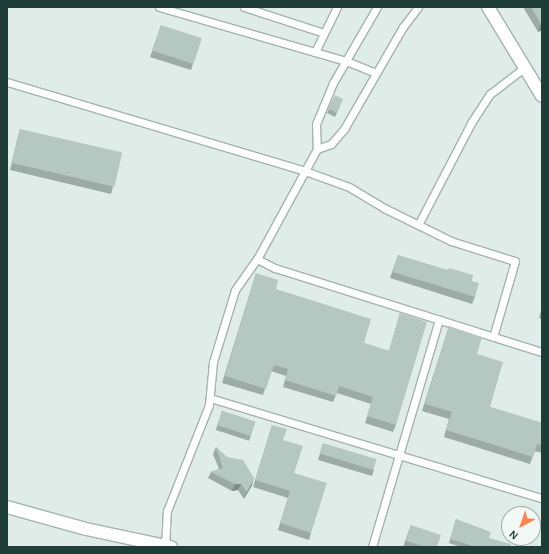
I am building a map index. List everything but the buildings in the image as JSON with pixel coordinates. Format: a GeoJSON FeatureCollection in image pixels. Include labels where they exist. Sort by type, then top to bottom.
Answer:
{"type":"FeatureCollection","features":[{"type":"Feature","properties":{"kind":"street"},"geometry":{"type":"LineString","coordinates":[[488,7],[542,96]]}},
{"type":"Feature","properties":{"kind":"street"},"geometry":{"type":"LineString","coordinates":[[7,507],[86,529],[167,547]]}},
{"type":"Feature","properties":{"kind":"lane"},"geometry":{"type":"LineString","coordinates":[[159,7],[346,61],[375,73]]}},
{"type":"Feature","properties":{"kind":"lane"},"geometry":{"type":"LineString","coordinates":[[244,7],[324,33]]}},
{"type":"Feature","properties":{"kind":"lane"},"geometry":{"type":"LineString","coordinates":[[315,52],[337,7]]}},
{"type":"Feature","properties":{"kind":"lane"},"geometry":{"type":"LineString","coordinates":[[167,547],[167,511],[210,398],[212,362],[234,290],[257,259],[317,149],[316,124],[333,83],[377,7]]}},
{"type":"Feature","properties":{"kind":"lane"},"geometry":{"type":"LineString","coordinates":[[317,149],[331,144],[344,129],[375,73],[418,7]]}},
{"type":"Feature","properties":{"kind":"lane"},"geometry":{"type":"LineString","coordinates":[[418,225],[472,123],[490,94],[525,67]]}},
{"type":"Feature","properties":{"kind":"lane"},"geometry":{"type":"LineString","coordinates":[[7,82],[305,171],[348,187],[451,241],[515,261],[493,337]]}},
{"type":"Feature","properties":{"kind":"lane"},"geometry":{"type":"LineString","coordinates":[[257,259],[275,268],[542,352]]}},
{"type":"Feature","properties":{"kind":"lane"},"geometry":{"type":"LineString","coordinates":[[372,547],[439,320]]}},
{"type":"Feature","properties":{"kind":"lane"},"geometry":{"type":"LineString","coordinates":[[210,398],[542,498]]}}]}
